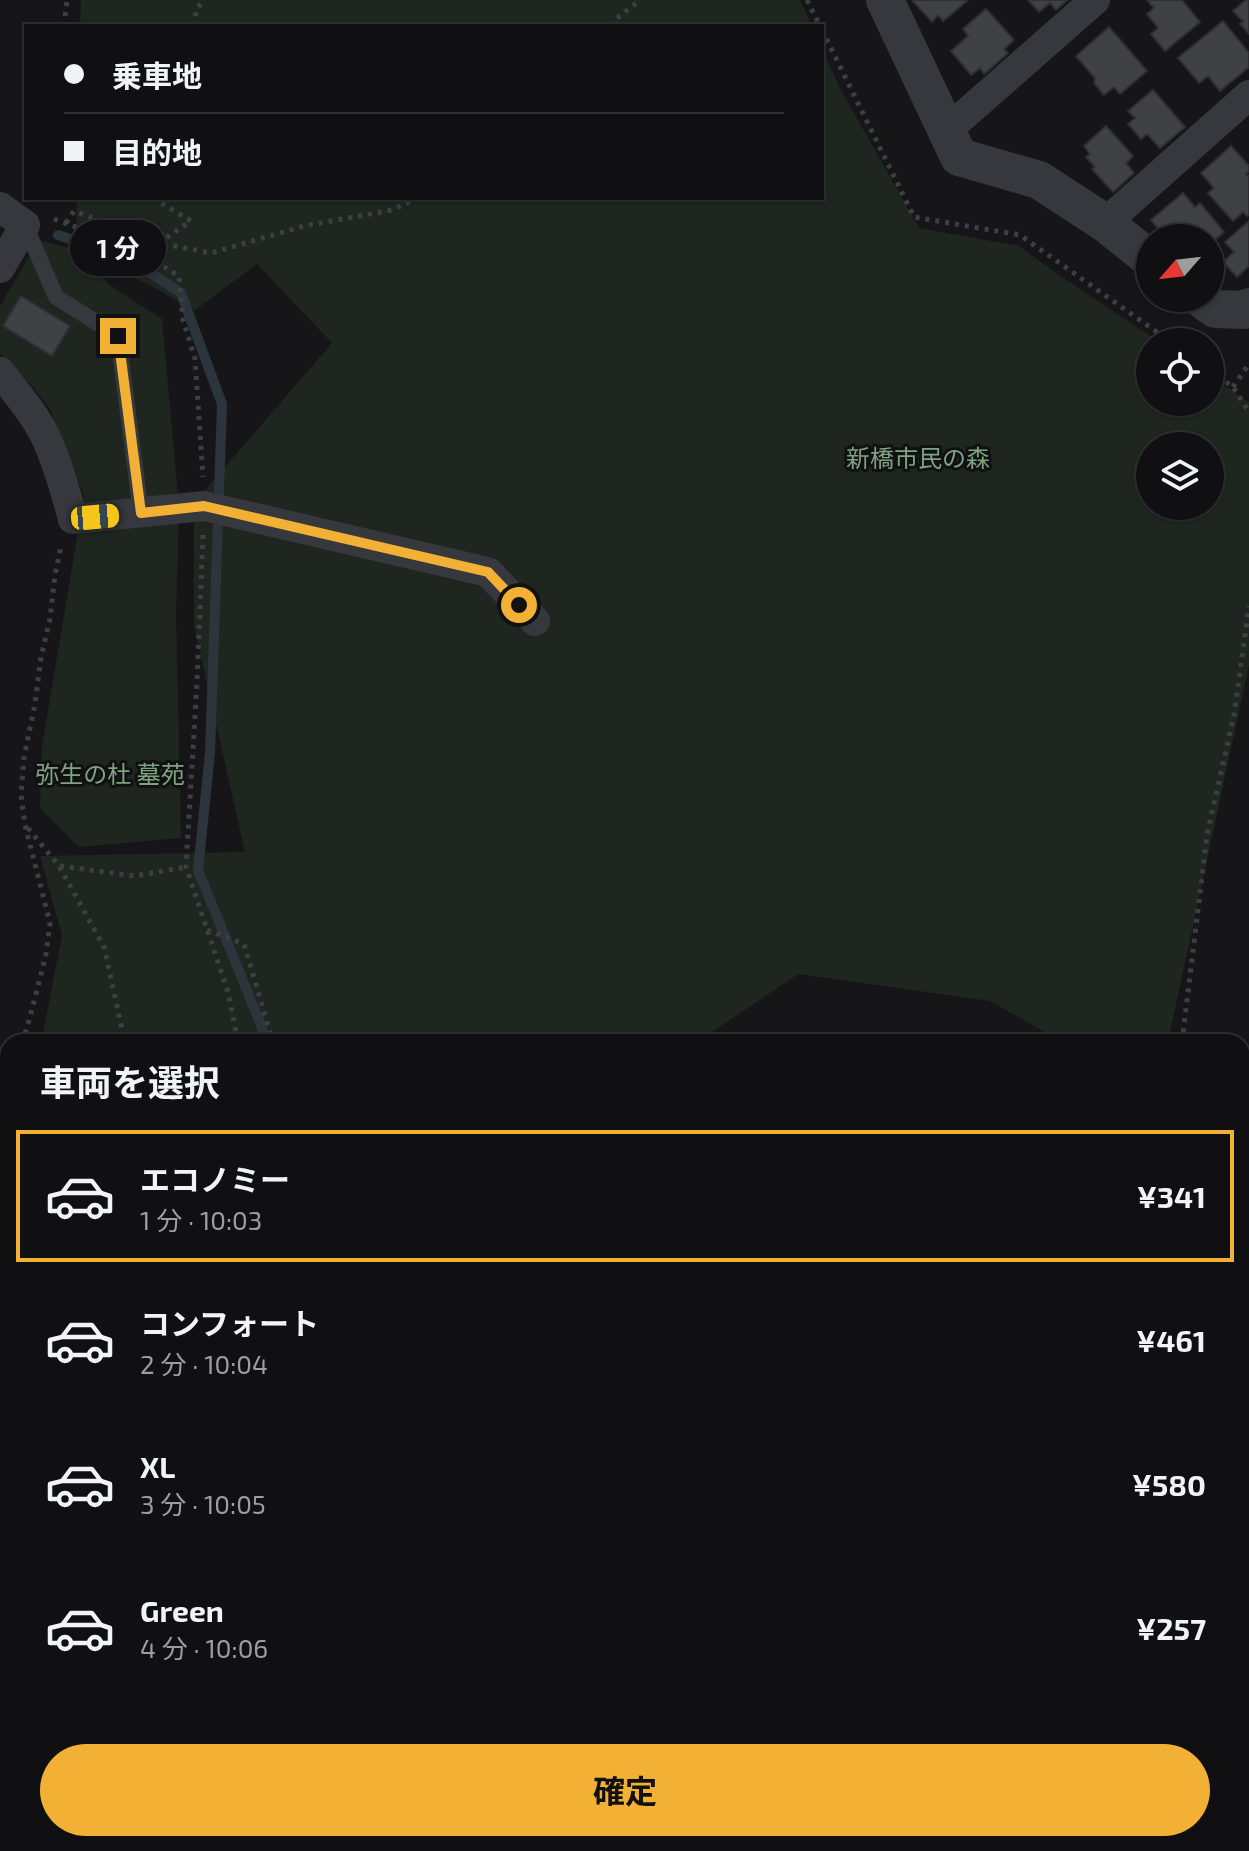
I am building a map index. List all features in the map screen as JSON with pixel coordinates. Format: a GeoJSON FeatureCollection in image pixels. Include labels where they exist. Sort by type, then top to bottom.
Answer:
{"type":"FeatureCollection","features":[{"type":"Feature","properties":{"kind":"street"},"geometry":{"type":"LineString","coordinates":[[885,0],[959,157],[1039,180],[1105,223],[1136,248]]}},
{"type":"Feature","properties":{"kind":"street"},"geometry":{"type":"LineString","coordinates":[[946,131],[1095,0]]}},
{"type":"Feature","properties":{"kind":"street"},"geometry":{"type":"LineString","coordinates":[[1105,223],[1249,95]]}},
{"type":"Feature","properties":{"kind":"street"},"geometry":{"type":"LineString","coordinates":[[0,207],[33,220],[0,268]]}},
{"type":"Feature","properties":{"kind":"street"},"geometry":{"type":"LineString","coordinates":[[1224,309],[1244,310],[1249,307]]}},
{"type":"Feature","properties":{"kind":"street"},"geometry":{"type":"LineString","coordinates":[[0,372],[30,410],[47,439],[73,519],[204,506],[488,572],[535,621]]}},
{"type":"Feature","properties":{"kind":"lane"},"geometry":{"type":"LineString","coordinates":[[33,220],[56,297],[118,336],[141,513]]}},
{"type":"Feature","properties":{"kind":"path"},"geometry":{"type":"LineString","coordinates":[[64,24],[67,0]]}},
{"type":"Feature","properties":{"kind":"path"},"geometry":{"type":"LineString","coordinates":[[193,24],[197,8],[205,0]]}},
{"type":"Feature","properties":{"kind":"path"},"geometry":{"type":"LineString","coordinates":[[612,24],[640,0]]}},
{"type":"Feature","properties":{"kind":"path"},"geometry":{"type":"LineString","coordinates":[[807,0],[819,24]]}},
{"type":"Feature","properties":{"kind":"path"},"geometry":{"type":"LineString","coordinates":[[824,34],[914,217],[1020,235],[1151,328]]}},
{"type":"Feature","properties":{"kind":"path"},"geometry":{"type":"LineString","coordinates":[[156,200],[191,221],[159,243]]}},
{"type":"Feature","properties":{"kind":"path"},"geometry":{"type":"LineString","coordinates":[[66,223],[74,211],[159,243],[211,253],[304,226],[392,210],[413,200]]}},
{"type":"Feature","properties":{"kind":"path"},"geometry":{"type":"LineString","coordinates":[[33,220],[66,223],[135,249],[179,276],[183,320],[195,359],[204,506],[186,867],[228,992],[236,1034]]}},
{"type":"Feature","properties":{"kind":"path"},"geometry":{"type":"LineString","coordinates":[[1233,387],[1249,364]]}},
{"type":"Feature","properties":{"kind":"path"},"geometry":{"type":"LineString","coordinates":[[1224,380],[1233,387],[1249,412]]}},
{"type":"Feature","properties":{"kind":"path"},"geometry":{"type":"LineString","coordinates":[[24,1034],[46,954],[50,923],[25,825],[21,795],[24,757],[50,619],[55,575],[63,538],[73,519]]}},
{"type":"Feature","properties":{"kind":"path"},"geometry":{"type":"LineString","coordinates":[[1183,1034],[1207,835],[1234,715],[1249,606]]}},
{"type":"Feature","properties":{"kind":"path"},"geometry":{"type":"LineString","coordinates":[[25,825],[59,866],[104,947],[124,1034]]}},
{"type":"Feature","properties":{"kind":"path"},"geometry":{"type":"LineString","coordinates":[[59,866],[135,876],[186,867]]}},
{"type":"Feature","properties":{"kind":"path"},"geometry":{"type":"LineString","coordinates":[[207,930],[244,944],[271,1034]]}},
{"type":"Feature","properties":{"kind":"green space"},"geometry":{"type":"Polygon","coordinates":[[[81,0],[800,0],[811,24],[80,24],[81,0]]]}},
{"type":"Feature","properties":{"kind":"green space","name":"新橋市民の森"},"geometry":{"type":"Polygon","coordinates":[[[824,53],[840,88],[919,228],[1019,246],[1138,328],[1136,416],[1224,416],[1224,385],[1249,402],[1249,665],[1170,1034],[1048,1034],[990,1001],[798,974],[709,1034],[43,1034],[62,935],[40,856],[245,852],[194,626],[194,503],[332,343],[257,264],[195,310],[119,269],[113,251],[76,231],[77,200],[824,200],[824,53]]]}},
{"type":"Feature","properties":{"kind":"green space","name":"弥生の杜 墓苑"},"geometry":{"type":"Polygon","coordinates":[[[39,240],[81,251],[109,285],[162,319],[179,507],[176,615],[181,838],[79,847],[40,808],[42,747],[84,496],[50,409],[0,354],[0,306],[39,240]]]}},
{"type":"Feature","properties":{"kind":"building"},"geometry":{"type":"Polygon","coordinates":[[[912,0],[968,0],[943,21],[938,15],[932,22],[912,0]]]}},
{"type":"Feature","properties":{"kind":"building"},"geometry":{"type":"Polygon","coordinates":[[[1028,0],[1067,0],[1056,10],[1050,3],[1039,12],[1028,0]]]}},
{"type":"Feature","properties":{"kind":"building"},"geometry":{"type":"Polygon","coordinates":[[[1147,0],[1182,0],[1200,22],[1165,51],[1151,34],[1158,28],[1147,14],[1154,8],[1147,0]]]}},
{"type":"Feature","properties":{"kind":"building"},"geometry":{"type":"Polygon","coordinates":[[[1249,0],[1249,34],[1240,24],[1243,21],[1233,11],[1249,0]]]}},
{"type":"Feature","properties":{"kind":"building"},"geometry":{"type":"Polygon","coordinates":[[[986,9],[1014,40],[1004,49],[1008,53],[984,74],[980,68],[971,75],[951,51],[968,36],[963,29],[986,9]]]}},
{"type":"Feature","properties":{"kind":"building"},"geometry":{"type":"Polygon","coordinates":[[[1223,21],[1249,53],[1249,67],[1220,91],[1208,76],[1199,83],[1178,58],[1223,21]]]}},
{"type":"Feature","properties":{"kind":"building"},"geometry":{"type":"Polygon","coordinates":[[[1109,27],[1147,71],[1120,94],[1114,87],[1104,95],[1094,83],[1095,78],[1076,56],[1109,27]]]}},
{"type":"Feature","properties":{"kind":"building"},"geometry":{"type":"Polygon","coordinates":[[[1153,90],[1185,127],[1160,148],[1147,134],[1141,139],[1128,124],[1135,118],[1128,111],[1153,90]]]}},
{"type":"Feature","properties":{"kind":"building"},"geometry":{"type":"Polygon","coordinates":[[[1106,126],[1133,156],[1126,163],[1134,173],[1113,192],[1092,169],[1095,167],[1086,157],[1090,154],[1084,146],[1106,126]]]}},
{"type":"Feature","properties":{"kind":"building"},"geometry":{"type":"Polygon","coordinates":[[[1231,146],[1249,166],[1246,174],[1249,176],[1249,214],[1247,216],[1243,212],[1233,221],[1208,193],[1214,188],[1201,173],[1231,146]]]}},
{"type":"Feature","properties":{"kind":"building"},"geometry":{"type":"Polygon","coordinates":[[[1183,193],[1195,207],[1200,203],[1217,224],[1154,224],[1151,220],[1183,193]]]}},
{"type":"Feature","properties":{"kind":"building"},"geometry":{"type":"Polygon","coordinates":[[[1249,221],[1249,266],[1237,277],[1224,263],[1234,252],[1225,242],[1249,221]]]}},
{"type":"Feature","properties":{"kind":"building"},"geometry":{"type":"Polygon","coordinates":[[[21,296],[70,326],[52,356],[3,326],[21,296]]]}},
{"type":"Feature","properties":{"kind":"waterway"},"geometry":{"type":"LineString","coordinates":[[58,235],[128,258],[181,293],[222,404],[210,753],[198,870],[264,1034]]}},
{"type":"Feature","properties":{"kind":"route"},"geometry":{"type":"LineString","coordinates":[[118,336],[141,513],[204,506],[488,572],[519,605]]}}]}
